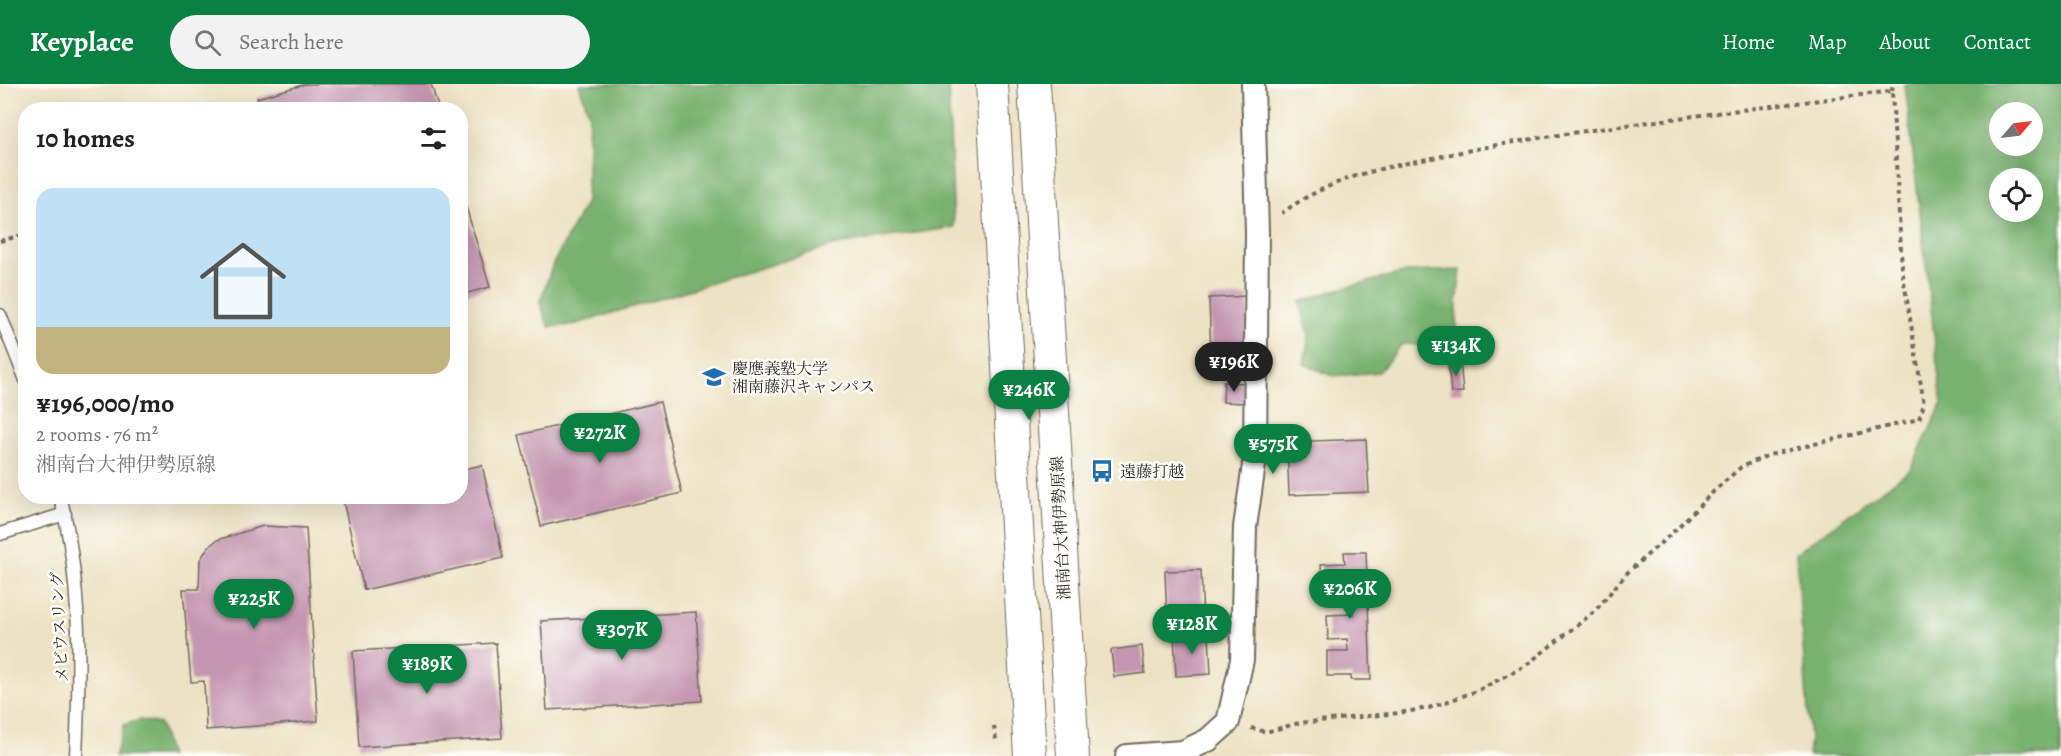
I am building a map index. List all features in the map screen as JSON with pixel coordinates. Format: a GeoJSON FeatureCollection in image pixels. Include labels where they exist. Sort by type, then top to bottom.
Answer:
{"type":"FeatureCollection","features":[{"type":"Feature","properties":{"kind":"street"},"geometry":{"type":"LineString","coordinates":[[993,84],[1030,756]]}},
{"type":"Feature","properties":{"kind":"street","name":"湘南台大神伊勢原線"},"geometry":{"type":"LineString","coordinates":[[1034,84],[1073,756]]}},
{"type":"Feature","properties":{"kind":"street"},"geometry":{"type":"LineString","coordinates":[[1127,756],[1184,752],[1208,740],[1228,722],[1242,660],[1245,527],[1255,458],[1257,232],[1253,84]]}},
{"type":"Feature","properties":{"kind":"lane"},"geometry":{"type":"LineString","coordinates":[[0,315],[18,360]]}},
{"type":"Feature","properties":{"kind":"lane","name":"メビウスリング"},"geometry":{"type":"LineString","coordinates":[[62,504],[74,572],[80,676],[76,756]]}},
{"type":"Feature","properties":{"kind":"lane"},"geometry":{"type":"LineString","coordinates":[[0,534],[65,514]]}},
{"type":"Feature","properties":{"kind":"path"},"geometry":{"type":"LineString","coordinates":[[1228,722],[1266,732],[1299,723],[1429,708],[1477,691],[1525,666],[1594,612],[1628,572],[1741,467],[1769,455],[1919,419],[1924,404],[1902,269],[1893,84]]}},
{"type":"Feature","properties":{"kind":"path"},"geometry":{"type":"LineString","coordinates":[[1257,232],[1300,200],[1337,182],[1373,170],[1502,144],[1593,130],[1892,91]]}},
{"type":"Feature","properties":{"kind":"path"},"geometry":{"type":"LineString","coordinates":[[0,241],[18,236]]}},
{"type":"Feature","properties":{"kind":"green space"},"geometry":{"type":"Polygon","coordinates":[[[579,84],[948,84],[954,227],[836,245],[573,325],[549,327],[540,302],[553,264],[586,202],[589,114],[579,84]]]}},
{"type":"Feature","properties":{"kind":"green space"},"geometry":{"type":"Polygon","coordinates":[[[1905,84],[2061,84],[2061,756],[1808,756],[1810,739],[1796,553],[1910,470],[1942,404],[1905,84]]]}},
{"type":"Feature","properties":{"kind":"green space"},"geometry":{"type":"Polygon","coordinates":[[[1461,270],[1456,329],[1437,346],[1402,344],[1379,372],[1333,376],[1304,364],[1309,335],[1300,302],[1332,291],[1406,272],[1461,270]]]}},
{"type":"Feature","properties":{"kind":"green space"},"geometry":{"type":"Polygon","coordinates":[[[140,720],[160,724],[170,756],[115,756],[124,725],[140,720]]]}},
{"type":"Feature","properties":{"kind":"building"},"geometry":{"type":"Polygon","coordinates":[[[306,84],[431,84],[437,102],[258,102],[257,98],[306,84]]]}},
{"type":"Feature","properties":{"kind":"building"},"geometry":{"type":"Polygon","coordinates":[[[468,214],[490,287],[468,293],[468,214]]]}},
{"type":"Feature","properties":{"kind":"building"},"geometry":{"type":"Polygon","coordinates":[[[1248,296],[1251,355],[1211,357],[1209,298],[1248,296]]]}},
{"type":"Feature","properties":{"kind":"building"},"geometry":{"type":"Polygon","coordinates":[[[1460,361],[1463,392],[1451,393],[1448,362],[1460,361]]]}},
{"type":"Feature","properties":{"kind":"building"},"geometry":{"type":"Polygon","coordinates":[[[1224,382],[1244,383],[1244,403],[1223,402],[1224,382]]]}},
{"type":"Feature","properties":{"kind":"building"},"geometry":{"type":"Polygon","coordinates":[[[660,402],[682,493],[541,526],[519,435],[660,402]]]}},
{"type":"Feature","properties":{"kind":"building"},"geometry":{"type":"Polygon","coordinates":[[[1366,439],[1369,492],[1289,495],[1287,442],[1366,439]]]}},
{"type":"Feature","properties":{"kind":"building"},"geometry":{"type":"Polygon","coordinates":[[[482,465],[503,558],[364,590],[344,504],[468,504],[468,468],[482,465]]]}},
{"type":"Feature","properties":{"kind":"building"},"geometry":{"type":"Polygon","coordinates":[[[263,526],[306,528],[318,721],[206,730],[204,681],[191,682],[183,589],[199,589],[200,560],[208,547],[217,540],[263,526]]]}},
{"type":"Feature","properties":{"kind":"building"},"geometry":{"type":"Polygon","coordinates":[[[1344,552],[1366,552],[1371,680],[1351,680],[1351,676],[1327,676],[1327,651],[1348,651],[1347,639],[1328,640],[1327,615],[1353,614],[1351,581],[1322,583],[1321,564],[1345,563],[1344,552]]]}},
{"type":"Feature","properties":{"kind":"building"},"geometry":{"type":"Polygon","coordinates":[[[1201,570],[1203,622],[1167,624],[1165,571],[1201,570]]]}},
{"type":"Feature","properties":{"kind":"building"},"geometry":{"type":"Polygon","coordinates":[[[696,612],[702,701],[547,710],[541,621],[696,612]]]}},
{"type":"Feature","properties":{"kind":"building"},"geometry":{"type":"Polygon","coordinates":[[[1209,634],[1211,674],[1176,676],[1174,636],[1209,634]]]}},
{"type":"Feature","properties":{"kind":"building"},"geometry":{"type":"Polygon","coordinates":[[[496,643],[502,738],[359,747],[353,651],[496,643]]]}},
{"type":"Feature","properties":{"kind":"building"},"geometry":{"type":"Polygon","coordinates":[[[1142,646],[1145,673],[1114,677],[1111,650],[1142,646]]]}},
{"type":"Feature","properties":{"kind":"place","name":"慶應義塾大学 湘南藤沢キャンパス"},"geometry":{"type":"Point","coordinates":[714,377]}},
{"type":"Feature","properties":{"kind":"place","name":"遠藤打越"},"geometry":{"type":"Point","coordinates":[1102,471]}}]}
